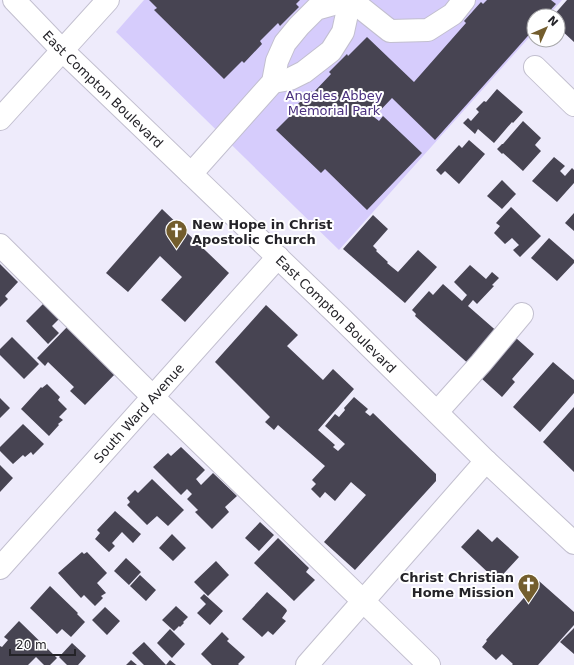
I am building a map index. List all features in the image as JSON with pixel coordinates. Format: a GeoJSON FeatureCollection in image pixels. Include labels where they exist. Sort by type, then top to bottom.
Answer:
{"type":"FeatureCollection","features":[{"type":"Feature","properties":{"kind":"street","name":"East Compton Boulevard"},"geometry":{"type":"LineString","coordinates":[[14,0],[62,50],[278,257],[486,461],[574,543]]}},
{"type":"Feature","properties":{"kind":"street"},"geometry":{"type":"LineString","coordinates":[[0,119],[108,0]]}},
{"type":"Feature","properties":{"kind":"street"},"geometry":{"type":"LineString","coordinates":[[349,0],[390,31],[428,30],[454,14],[464,0]]}},
{"type":"Feature","properties":{"kind":"street"},"geometry":{"type":"LineString","coordinates":[[191,174],[274,82],[277,61],[285,43],[299,26],[316,9],[349,0]]}},
{"type":"Feature","properties":{"kind":"street"},"geometry":{"type":"LineString","coordinates":[[274,82],[290,79],[304,72],[331,51],[343,32],[349,0]]}},
{"type":"Feature","properties":{"kind":"street"},"geometry":{"type":"LineString","coordinates":[[535,67],[574,105]]}},
{"type":"Feature","properties":{"kind":"street"},"geometry":{"type":"LineString","coordinates":[[0,245],[153,397],[429,665]]}},
{"type":"Feature","properties":{"kind":"street","name":"South Ward Avenue"},"geometry":{"type":"LineString","coordinates":[[0,568],[278,257]]}},
{"type":"Feature","properties":{"kind":"street"},"geometry":{"type":"LineString","coordinates":[[437,412],[522,314]]}},
{"type":"Feature","properties":{"kind":"street"},"geometry":{"type":"LineString","coordinates":[[307,665],[486,461]]}},
{"type":"Feature","properties":{"kind":"green space","name":"Angeles Abbey Memorial Park"},"geometry":{"type":"Polygon","coordinates":[[[144,0],[562,0],[555,8],[526,8],[526,41],[339,250],[116,32],[144,0]]]}},
{"type":"Feature","properties":{"kind":"building"},"geometry":{"type":"Polygon","coordinates":[[[149,0],[300,0],[296,4],[299,7],[280,26],[278,23],[260,41],[262,44],[244,63],[242,61],[224,79],[154,10],[157,8],[149,0]]]}},
{"type":"Feature","properties":{"kind":"building"},"geometry":{"type":"Polygon","coordinates":[[[487,0],[551,0],[556,4],[552,8],[526,8],[526,38],[435,140],[392,98],[374,117],[379,121],[383,116],[422,153],[367,210],[325,169],[321,173],[276,130],[295,111],[293,109],[311,91],[313,93],[331,74],[329,72],[367,37],[414,82],[466,23],[464,21],[481,2],[483,4],[487,0]]]}},
{"type":"Feature","properties":{"kind":"building"},"geometry":{"type":"Polygon","coordinates":[[[567,0],[574,0],[574,42],[566,35],[566,8],[560,8],[567,0]]]}},
{"type":"Feature","properties":{"kind":"building"},"geometry":{"type":"Polygon","coordinates":[[[497,89],[523,112],[513,123],[512,122],[494,143],[478,129],[475,134],[463,123],[468,118],[471,121],[479,112],[476,109],[484,101],[486,102],[497,89]]]}},
{"type":"Feature","properties":{"kind":"building"},"geometry":{"type":"Polygon","coordinates":[[[523,121],[541,138],[535,145],[541,151],[523,171],[497,149],[523,121]]]}},
{"type":"Feature","properties":{"kind":"building"},"geometry":{"type":"Polygon","coordinates":[[[469,140],[485,154],[459,184],[445,171],[441,175],[436,170],[459,145],[462,148],[469,140]]]}},
{"type":"Feature","properties":{"kind":"building"},"geometry":{"type":"Polygon","coordinates":[[[554,157],[565,166],[560,171],[565,176],[572,168],[574,170],[574,183],[557,202],[532,181],[554,157]]]}},
{"type":"Feature","properties":{"kind":"building"},"geometry":{"type":"Polygon","coordinates":[[[502,180],[516,194],[502,209],[487,196],[502,180]]]}},
{"type":"Feature","properties":{"kind":"building"},"geometry":{"type":"Polygon","coordinates":[[[511,207],[541,236],[520,257],[513,250],[519,245],[512,238],[505,244],[494,233],[500,226],[496,223],[511,207]]]}},
{"type":"Feature","properties":{"kind":"building"},"geometry":{"type":"Polygon","coordinates":[[[162,209],[229,273],[185,322],[161,300],[182,277],[160,256],[128,292],[106,273],[162,209]]]}},
{"type":"Feature","properties":{"kind":"building"},"geometry":{"type":"Polygon","coordinates":[[[574,213],[574,231],[565,223],[574,213]]]}},
{"type":"Feature","properties":{"kind":"building"},"geometry":{"type":"Polygon","coordinates":[[[373,215],[388,229],[373,246],[377,250],[376,251],[388,262],[387,263],[398,272],[418,250],[437,267],[405,303],[343,249],[373,215]]]}},
{"type":"Feature","properties":{"kind":"building"},"geometry":{"type":"Polygon","coordinates":[[[549,238],[574,260],[574,263],[557,281],[531,258],[549,238]]]}},
{"type":"Feature","properties":{"kind":"building"},"geometry":{"type":"Polygon","coordinates":[[[0,264],[18,282],[5,296],[8,299],[0,307],[0,264]]]}},
{"type":"Feature","properties":{"kind":"building"},"geometry":{"type":"Polygon","coordinates":[[[470,265],[486,279],[492,272],[499,278],[492,285],[494,286],[477,304],[473,300],[468,306],[500,334],[471,366],[415,316],[416,314],[412,310],[429,291],[433,295],[443,284],[462,301],[467,295],[454,282],[470,265]]]}},
{"type":"Feature","properties":{"kind":"building"},"geometry":{"type":"Polygon","coordinates":[[[44,303],[60,318],[52,326],[59,333],[48,344],[26,321],[44,303]]]}},
{"type":"Feature","properties":{"kind":"building"},"geometry":{"type":"Polygon","coordinates":[[[266,305],[298,335],[287,346],[323,380],[333,369],[354,389],[318,430],[335,445],[333,447],[338,451],[345,444],[325,426],[335,414],[339,417],[345,410],[344,408],[354,397],[368,409],[365,412],[370,416],[373,413],[436,474],[436,481],[355,570],[324,542],[366,495],[351,482],[335,501],[325,492],[320,498],[311,489],[316,484],[312,480],[325,466],[278,425],[274,430],[265,422],[270,417],[215,362],[266,305]]]}},
{"type":"Feature","properties":{"kind":"building"},"geometry":{"type":"Polygon","coordinates":[[[69,325],[117,372],[85,405],[70,391],[74,387],[48,362],[45,366],[37,358],[69,325]]]}},
{"type":"Feature","properties":{"kind":"building"},"geometry":{"type":"Polygon","coordinates":[[[12,337],[39,364],[24,379],[0,355],[0,349],[12,337]]]}},
{"type":"Feature","properties":{"kind":"building"},"geometry":{"type":"Polygon","coordinates":[[[516,338],[534,354],[512,379],[515,382],[502,397],[481,378],[516,338]]]}},
{"type":"Feature","properties":{"kind":"building"},"geometry":{"type":"Polygon","coordinates":[[[553,362],[574,380],[574,393],[540,432],[513,407],[553,362]]]}},
{"type":"Feature","properties":{"kind":"building"},"geometry":{"type":"Polygon","coordinates":[[[47,384],[60,397],[58,400],[67,409],[59,417],[63,420],[49,436],[21,409],[41,387],[42,388],[47,384]]]}},
{"type":"Feature","properties":{"kind":"building"},"geometry":{"type":"Polygon","coordinates":[[[0,398],[10,408],[0,418],[0,398]]]}},
{"type":"Feature","properties":{"kind":"building"},"geometry":{"type":"Polygon","coordinates":[[[574,407],[574,472],[543,442],[574,407]]]}},
{"type":"Feature","properties":{"kind":"building"},"geometry":{"type":"Polygon","coordinates":[[[23,424],[44,444],[33,455],[31,452],[25,457],[23,455],[13,464],[0,451],[0,447],[23,424]]]}},
{"type":"Feature","properties":{"kind":"building"},"geometry":{"type":"Polygon","coordinates":[[[181,447],[205,470],[196,479],[201,485],[213,473],[237,496],[225,507],[229,512],[212,529],[195,512],[198,510],[187,499],[192,494],[187,489],[181,495],[153,467],[168,453],[171,456],[181,447]]]}},
{"type":"Feature","properties":{"kind":"building"},"geometry":{"type":"Polygon","coordinates":[[[0,465],[13,478],[0,492],[0,465]]]}},
{"type":"Feature","properties":{"kind":"building"},"geometry":{"type":"Polygon","coordinates":[[[152,479],[184,510],[168,526],[157,516],[147,525],[127,505],[130,502],[127,498],[135,490],[138,493],[152,479]]]}},
{"type":"Feature","properties":{"kind":"building"},"geometry":{"type":"Polygon","coordinates":[[[115,511],[141,534],[133,543],[122,532],[112,543],[115,546],[109,552],[95,539],[100,533],[97,530],[115,511]]]}},
{"type":"Feature","properties":{"kind":"building"},"geometry":{"type":"Polygon","coordinates":[[[260,522],[274,535],[259,551],[245,538],[260,522]]]}},
{"type":"Feature","properties":{"kind":"building"},"geometry":{"type":"Polygon","coordinates":[[[478,529],[492,542],[497,537],[519,557],[497,581],[461,547],[478,529]]]}},
{"type":"Feature","properties":{"kind":"building"},"geometry":{"type":"Polygon","coordinates":[[[172,534],[186,548],[173,561],[159,548],[172,534]]]}},
{"type":"Feature","properties":{"kind":"building"},"geometry":{"type":"Polygon","coordinates":[[[278,538],[309,568],[306,572],[315,580],[294,601],[254,563],[278,538]]]}},
{"type":"Feature","properties":{"kind":"building"},"geometry":{"type":"Polygon","coordinates":[[[82,552],[84,554],[87,552],[107,573],[97,583],[106,593],[101,596],[103,598],[95,606],[84,595],[81,598],[58,573],[82,552]]]}},
{"type":"Feature","properties":{"kind":"building"},"geometry":{"type":"Polygon","coordinates":[[[126,558],[141,572],[129,585],[114,571],[126,558]]]}},
{"type":"Feature","properties":{"kind":"building"},"geometry":{"type":"Polygon","coordinates":[[[216,561],[229,575],[208,596],[194,582],[216,561]]]}},
{"type":"Feature","properties":{"kind":"building"},"geometry":{"type":"Polygon","coordinates":[[[140,575],[156,590],[146,601],[130,586],[140,575]]]}},
{"type":"Feature","properties":{"kind":"building"},"geometry":{"type":"Polygon","coordinates":[[[539,581],[574,612],[574,625],[538,665],[512,665],[513,664],[502,654],[496,660],[482,647],[487,641],[486,640],[539,581]]]}},
{"type":"Feature","properties":{"kind":"building"},"geometry":{"type":"Polygon","coordinates":[[[50,586],[78,613],[77,614],[85,622],[71,637],[62,629],[57,634],[30,608],[50,586]]]}},
{"type":"Feature","properties":{"kind":"building"},"geometry":{"type":"Polygon","coordinates":[[[267,592],[286,609],[287,611],[282,618],[286,621],[273,635],[268,631],[262,637],[242,619],[267,592]]]}},
{"type":"Feature","properties":{"kind":"building"},"geometry":{"type":"Polygon","coordinates":[[[204,594],[223,611],[210,625],[197,613],[206,604],[200,598],[204,594]]]}},
{"type":"Feature","properties":{"kind":"building"},"geometry":{"type":"Polygon","coordinates":[[[176,606],[188,617],[180,627],[179,626],[174,631],[162,620],[176,606]]]}},
{"type":"Feature","properties":{"kind":"building"},"geometry":{"type":"Polygon","coordinates":[[[105,607],[120,621],[107,635],[92,620],[105,607]]]}},
{"type":"Feature","properties":{"kind":"building"},"geometry":{"type":"Polygon","coordinates":[[[19,621],[57,658],[50,665],[44,665],[36,657],[28,665],[0,665],[0,646],[2,647],[8,640],[4,637],[19,621]]]}},
{"type":"Feature","properties":{"kind":"building"},"geometry":{"type":"Polygon","coordinates":[[[574,628],[574,654],[560,642],[574,628]]]}},
{"type":"Feature","properties":{"kind":"building"},"geometry":{"type":"Polygon","coordinates":[[[170,629],[185,644],[172,658],[157,643],[170,629]]]}},
{"type":"Feature","properties":{"kind":"building"},"geometry":{"type":"Polygon","coordinates":[[[222,632],[229,639],[227,641],[245,657],[238,664],[239,665],[212,665],[201,654],[222,632]]]}},
{"type":"Feature","properties":{"kind":"building"},"geometry":{"type":"Polygon","coordinates":[[[144,642],[166,665],[144,665],[132,653],[144,642]]]}},
{"type":"Feature","properties":{"kind":"building"},"geometry":{"type":"Polygon","coordinates":[[[72,643],[86,656],[78,665],[67,665],[59,657],[72,643]]]}},
{"type":"Feature","properties":{"kind":"building"},"geometry":{"type":"Polygon","coordinates":[[[131,660],[137,665],[126,665],[131,660]]]}},
{"type":"Feature","properties":{"kind":"building"},"geometry":{"type":"Polygon","coordinates":[[[170,660],[176,665],[166,665],[170,660]]]}},
{"type":"Feature","properties":{"kind":"place","name":"New Hope in Christ Apostolic Church"},"geometry":{"type":"Point","coordinates":[176,250]}},
{"type":"Feature","properties":{"kind":"place","name":"Christ Christian Home Mission"},"geometry":{"type":"Point","coordinates":[529,604]}}]}
